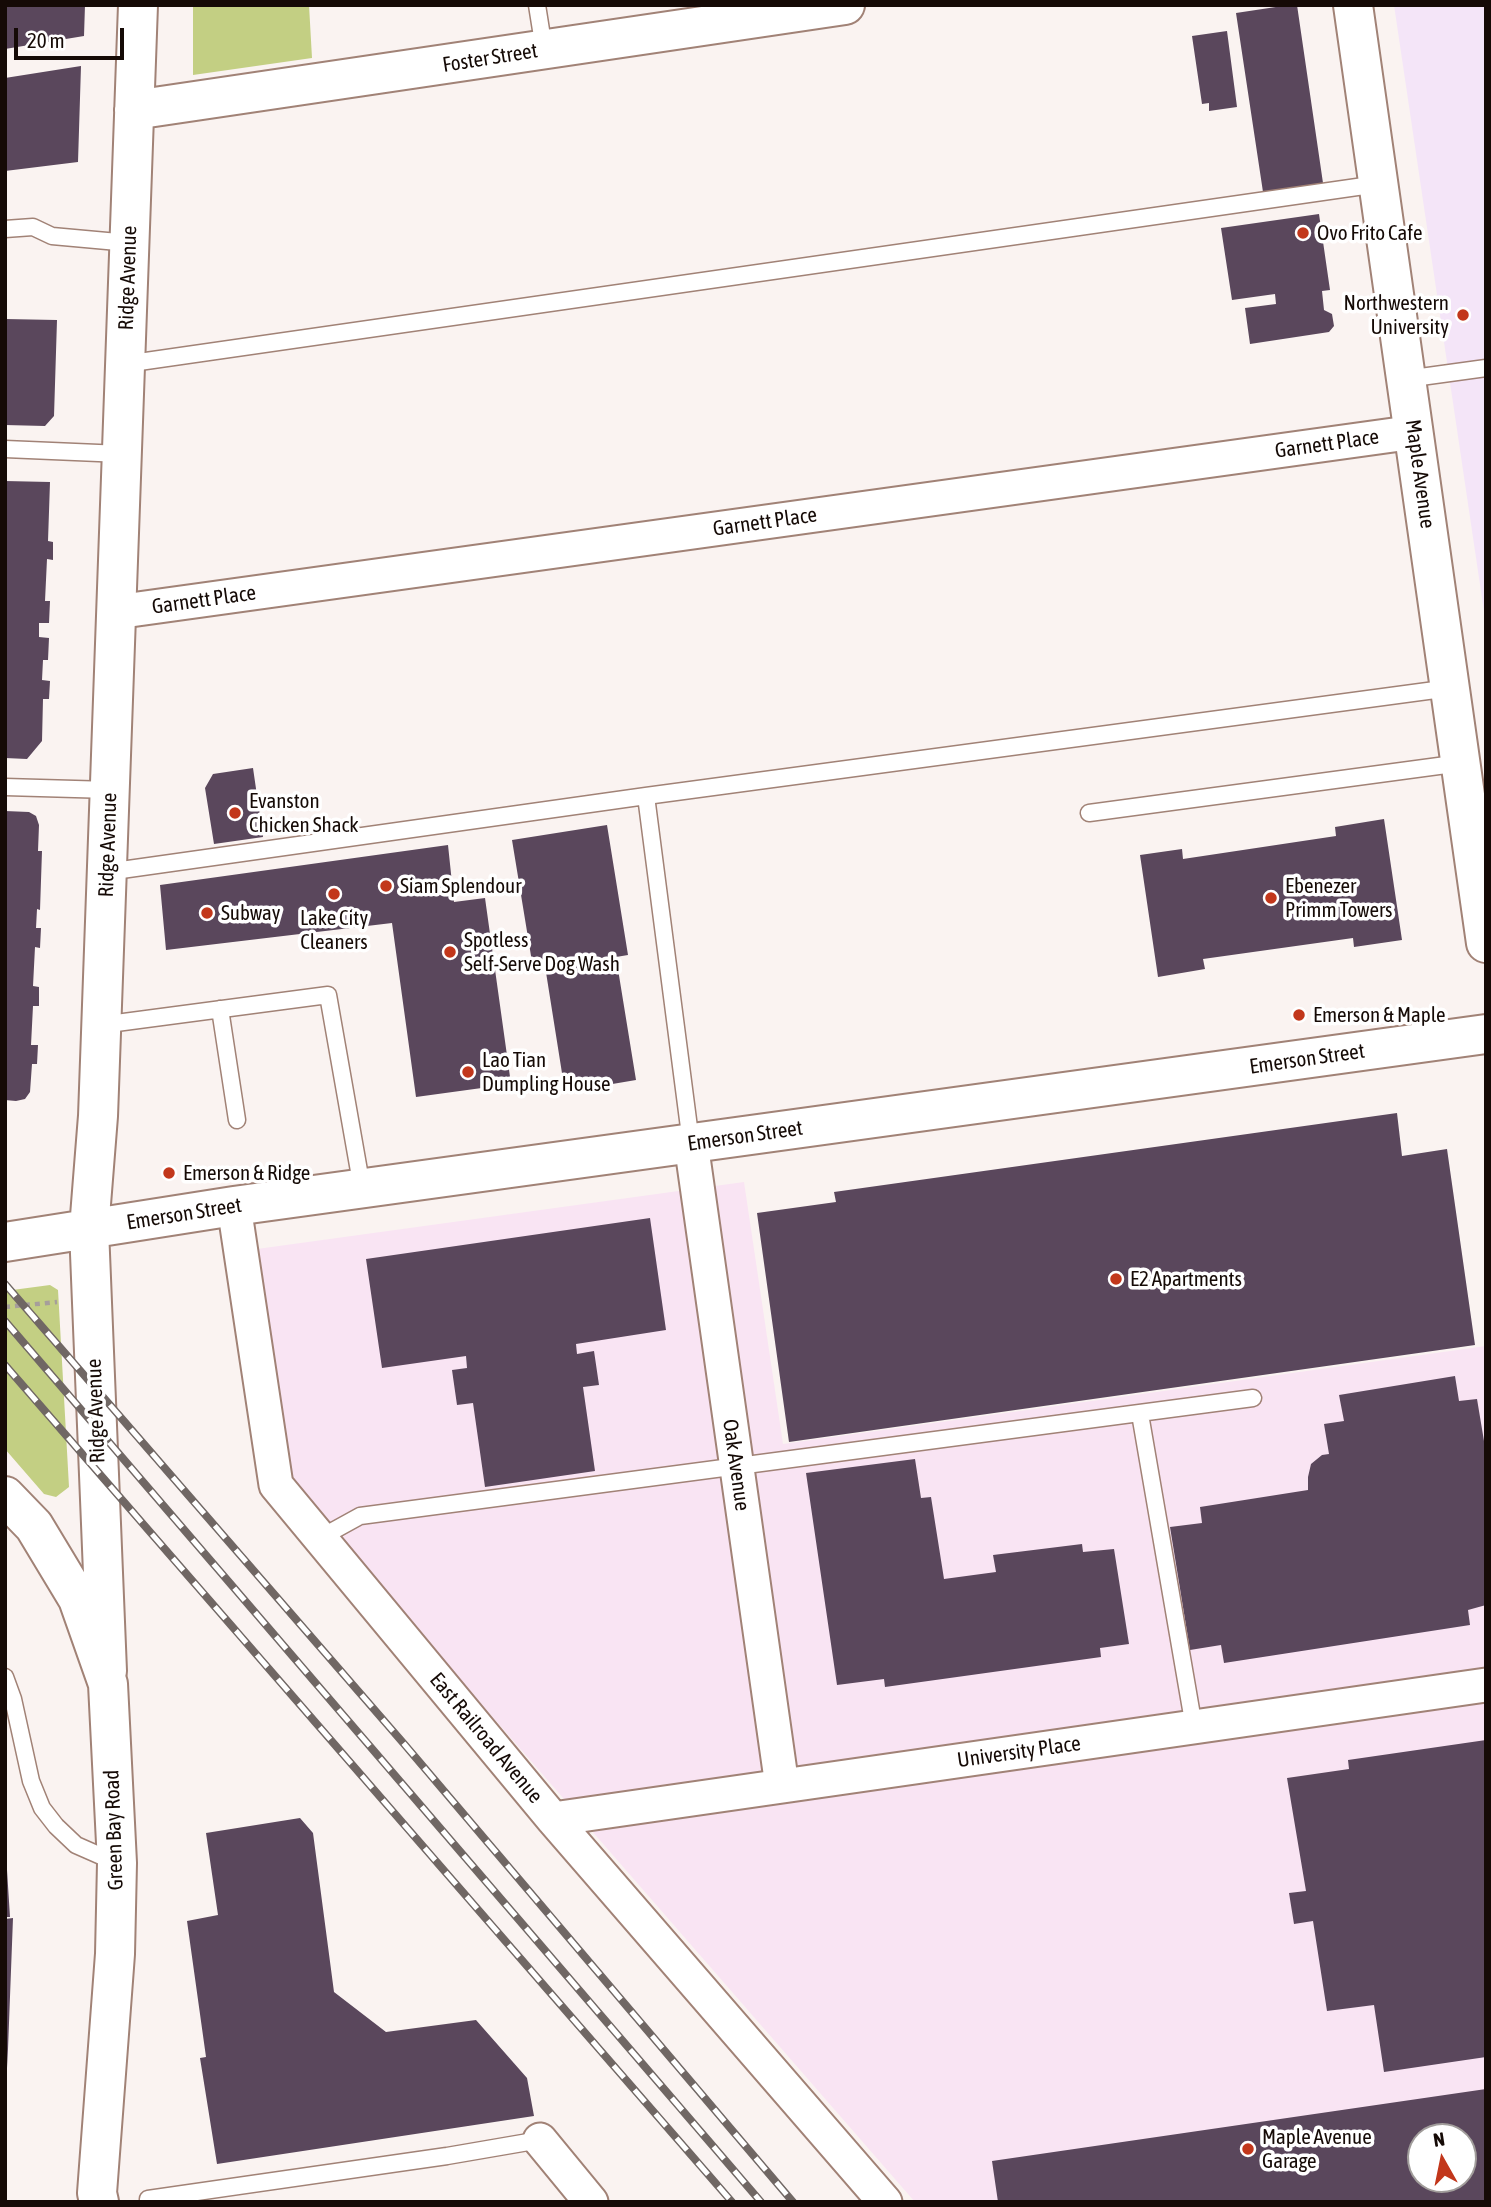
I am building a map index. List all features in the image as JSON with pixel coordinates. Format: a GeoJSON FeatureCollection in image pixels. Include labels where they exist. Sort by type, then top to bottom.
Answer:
{"type":"FeatureCollection","features":[{"type":"Feature","properties":{"kind":"street","name":"Ridge Avenue"},"geometry":{"type":"LineString","coordinates":[[108,1684],[89,1229],[102,1025],[138,5]]}},
{"type":"Feature","properties":{"kind":"street","name":"Foster Street"},"geometry":{"type":"LineString","coordinates":[[134,110],[544,50],[800,8],[845,5]]}},
{"type":"Feature","properties":{"kind":"street","name":"Maple Avenue"},"geometry":{"type":"LineString","coordinates":[[1353,5],[1486,943]]}},
{"type":"Feature","properties":{"kind":"street","name":"Garnett Place"},"geometry":{"type":"LineString","coordinates":[[116,612],[1415,432]]}},
{"type":"Feature","properties":{"kind":"street","name":"Emerson Street"},"geometry":{"type":"LineString","coordinates":[[5,1241],[362,1188],[1486,1034]]}},
{"type":"Feature","properties":{"kind":"street","name":"Oak Avenue"},"geometry":{"type":"LineString","coordinates":[[691,1143],[782,1786]]}},
{"type":"Feature","properties":{"kind":"street","name":"East Railroad Avenue"},"geometry":{"type":"LineString","coordinates":[[234,1206],[276,1485],[553,1819],[885,2202]]}},
{"type":"Feature","properties":{"kind":"street","name":"Green Bay Road"},"geometry":{"type":"LineString","coordinates":[[5,1496],[34,1526],[78,1599],[108,1684],[117,1863],[115,1954],[97,2199]]}},
{"type":"Feature","properties":{"kind":"street","name":"University Place"},"geometry":{"type":"LineString","coordinates":[[553,1819],[1486,1685]]}},
{"type":"Feature","properties":{"kind":"street"},"geometry":{"type":"LineString","coordinates":[[540,2140],[591,2202]]}},
{"type":"Feature","properties":{"kind":"lane"},"geometry":{"type":"LineString","coordinates":[[537,5],[544,50]]}},
{"type":"Feature","properties":{"kind":"lane"},"geometry":{"type":"LineString","coordinates":[[125,364],[1378,184]]}},
{"type":"Feature","properties":{"kind":"lane"},"geometry":{"type":"LineString","coordinates":[[5,229],[33,227],[52,236],[129,243]]}},
{"type":"Feature","properties":{"kind":"lane"},"geometry":{"type":"LineString","coordinates":[[1406,379],[1486,368]]}},
{"type":"Feature","properties":{"kind":"lane"},"geometry":{"type":"LineString","coordinates":[[5,449],[122,454]]}},
{"type":"Feature","properties":{"kind":"lane"},"geometry":{"type":"LineString","coordinates":[[107,872],[646,796],[1450,688]]}},
{"type":"Feature","properties":{"kind":"lane"},"geometry":{"type":"LineString","coordinates":[[1089,813],[1461,763]]}},
{"type":"Feature","properties":{"kind":"lane"},"geometry":{"type":"LineString","coordinates":[[5,787],[110,790]]}},
{"type":"Feature","properties":{"kind":"lane"},"geometry":{"type":"LineString","coordinates":[[646,796],[691,1143]]}},
{"type":"Feature","properties":{"kind":"lane"},"geometry":{"type":"LineString","coordinates":[[102,1025],[328,995],[362,1188]]}},
{"type":"Feature","properties":{"kind":"lane"},"geometry":{"type":"LineString","coordinates":[[220,1009],[237,1120]]}},
{"type":"Feature","properties":{"kind":"lane"},"geometry":{"type":"LineString","coordinates":[[320,1538],[360,1516],[1253,1398]]}},
{"type":"Feature","properties":{"kind":"lane"},"geometry":{"type":"LineString","coordinates":[[1140,1414],[1194,1727]]}},
{"type":"Feature","properties":{"kind":"lane"},"geometry":{"type":"LineString","coordinates":[[5,1677],[13,1699],[31,1781],[42,1808],[76,1845],[117,1863]]}},
{"type":"Feature","properties":{"kind":"lane"},"geometry":{"type":"LineString","coordinates":[[148,2199],[540,2140]]}},
{"type":"Feature","properties":{"kind":"path"},"geometry":{"type":"LineString","coordinates":[[5,1307],[58,1301]]}},
{"type":"Feature","properties":{"kind":"shaded area","name":"Northwestern University"},"geometry":{"type":"Polygon","coordinates":[[[1394,5],[1486,5],[1486,625],[1394,5]]]}},
{"type":"Feature","properties":{"kind":"shaded area"},"geometry":{"type":"Polygon","coordinates":[[[744,1182],[783,1444],[1486,1346],[1486,2202],[915,2202],[294,1489],[257,1249],[744,1182]]]}},
{"type":"Feature","properties":{"kind":"green space"},"geometry":{"type":"Polygon","coordinates":[[[193,5],[309,5],[312,58],[193,75],[193,5]]]}},
{"type":"Feature","properties":{"kind":"green space"},"geometry":{"type":"Polygon","coordinates":[[[50,1285],[58,1290],[69,1487],[56,1497],[44,1494],[5,1449],[5,1291],[50,1285]]]}},
{"type":"Feature","properties":{"kind":"building"},"geometry":{"type":"Polygon","coordinates":[[[5,5],[85,5],[84,36],[5,49],[5,5]]]}},
{"type":"Feature","properties":{"kind":"building"},"geometry":{"type":"Polygon","coordinates":[[[1297,5],[1323,183],[1263,192],[1236,13],[1297,5]]]}},
{"type":"Feature","properties":{"kind":"building"},"geometry":{"type":"Polygon","coordinates":[[[1227,31],[1237,107],[1209,111],[1209,103],[1202,104],[1192,36],[1227,31]]]}},
{"type":"Feature","properties":{"kind":"building"},"geometry":{"type":"Polygon","coordinates":[[[81,66],[78,162],[5,171],[5,78],[81,66]]]}},
{"type":"Feature","properties":{"kind":"building"},"geometry":{"type":"Polygon","coordinates":[[[1319,214],[1330,290],[1322,291],[1324,310],[1332,314],[1334,326],[1329,332],[1250,344],[1245,308],[1276,304],[1275,294],[1232,300],[1221,228],[1319,214]]]}},
{"type":"Feature","properties":{"kind":"building"},"geometry":{"type":"Polygon","coordinates":[[[5,319],[57,320],[54,416],[45,426],[5,425],[5,319]]]}},
{"type":"Feature","properties":{"kind":"building"},"geometry":{"type":"Polygon","coordinates":[[[5,481],[50,482],[48,541],[53,542],[53,560],[47,559],[45,601],[50,601],[49,623],[39,623],[39,637],[49,638],[48,660],[43,660],[42,680],[50,681],[49,699],[43,699],[42,741],[27,759],[5,758],[5,481]]]}},
{"type":"Feature","properties":{"kind":"building","name":"Evanston Chicken Shack"},"geometry":{"type":"Polygon","coordinates":[[[253,768],[263,837],[214,844],[205,788],[213,774],[253,768]]]}},
{"type":"Feature","properties":{"kind":"building"},"geometry":{"type":"Polygon","coordinates":[[[5,811],[29,812],[36,816],[39,825],[38,851],[42,851],[40,910],[37,909],[36,928],[41,928],[40,948],[35,947],[33,986],[39,987],[39,1006],[33,1006],[31,1045],[38,1045],[37,1064],[32,1064],[30,1092],[25,1099],[16,1101],[5,1100],[5,811]]]}},
{"type":"Feature","properties":{"kind":"building","name":"Ebenezer Primm Towers"},"geometry":{"type":"Polygon","coordinates":[[[1384,819],[1402,940],[1354,947],[1353,938],[1203,959],[1205,969],[1158,977],[1140,855],[1182,849],[1183,859],[1336,836],[1335,827],[1384,819]]]}},
{"type":"Feature","properties":{"kind":"building"},"geometry":{"type":"Polygon","coordinates":[[[607,825],[628,955],[616,957],[636,1080],[565,1092],[545,966],[533,968],[512,840],[607,825]]]}},
{"type":"Feature","properties":{"kind":"building"},"geometry":{"type":"Polygon","coordinates":[[[448,845],[454,902],[485,898],[511,1084],[416,1097],[392,923],[166,950],[160,885],[448,845]]]}},
{"type":"Feature","properties":{"kind":"building","name":"E2 Apartments"},"geometry":{"type":"Polygon","coordinates":[[[1397,1113],[1402,1156],[1447,1149],[1475,1345],[789,1442],[757,1213],[836,1202],[834,1192],[1397,1113]]]}},
{"type":"Feature","properties":{"kind":"building"},"geometry":{"type":"Polygon","coordinates":[[[650,1218],[666,1330],[576,1344],[577,1354],[594,1351],[599,1385],[583,1387],[595,1471],[485,1487],[473,1403],[457,1405],[452,1370],[467,1368],[466,1356],[382,1368],[366,1259],[650,1218]]]}},
{"type":"Feature","properties":{"kind":"building"},"geometry":{"type":"Polygon","coordinates":[[[1455,1376],[1459,1401],[1477,1399],[1486,1453],[1486,1605],[1468,1610],[1470,1625],[1224,1663],[1221,1645],[1190,1650],[1170,1527],[1202,1523],[1200,1507],[1308,1490],[1311,1464],[1322,1455],[1329,1454],[1324,1424],[1344,1421],[1339,1395],[1455,1376]]]}},
{"type":"Feature","properties":{"kind":"building"},"geometry":{"type":"Polygon","coordinates":[[[915,1459],[921,1498],[931,1497],[944,1579],[996,1572],[993,1555],[1082,1544],[1083,1552],[1114,1549],[1129,1644],[1100,1648],[1101,1657],[885,1687],[884,1679],[837,1685],[806,1473],[915,1459]]]}},
{"type":"Feature","properties":{"kind":"building"},"geometry":{"type":"Polygon","coordinates":[[[1486,1740],[1486,2057],[1384,2072],[1374,2005],[1327,2011],[1313,1921],[1294,1924],[1289,1893],[1306,1891],[1287,1778],[1349,1769],[1348,1760],[1486,1740]]]}},
{"type":"Feature","properties":{"kind":"building"},"geometry":{"type":"Polygon","coordinates":[[[300,1818],[313,1833],[334,1992],[386,2032],[476,2020],[527,2078],[534,2116],[217,2164],[200,2058],[206,2057],[187,1921],[218,1915],[206,1833],[300,1818]]]}},
{"type":"Feature","properties":{"kind":"building"},"geometry":{"type":"Polygon","coordinates":[[[7,1870],[10,1917],[5,1917],[7,1870]]]}},
{"type":"Feature","properties":{"kind":"building"},"geometry":{"type":"Polygon","coordinates":[[[13,1918],[7,2068],[5,2068],[5,1919],[13,1918]]]}},
{"type":"Feature","properties":{"kind":"building","name":"Maple Avenue Garage"},"geometry":{"type":"Polygon","coordinates":[[[1486,2089],[1486,2202],[998,2202],[992,2161],[1486,2089]]]}},
{"type":"Feature","properties":{"kind":"railway"},"geometry":{"type":"LineString","coordinates":[[5,1284],[405,1745],[793,2202]]}},
{"type":"Feature","properties":{"kind":"railway"},"geometry":{"type":"LineString","coordinates":[[5,1321],[761,2202]]}},
{"type":"Feature","properties":{"kind":"railway"},"geometry":{"type":"LineString","coordinates":[[5,1365],[732,2202]]}},
{"type":"Feature","properties":{"kind":"place","name":"Ovo Frito Cafe"},"geometry":{"type":"Point","coordinates":[1303,233]}},
{"type":"Feature","properties":{"kind":"place","name":"Northwestern University"},"geometry":{"type":"Point","coordinates":[1463,315]}},
{"type":"Feature","properties":{"kind":"place","name":"Evanston Chicken Shack"},"geometry":{"type":"Point","coordinates":[235,813]}},
{"type":"Feature","properties":{"kind":"place","name":"Siam Splendour"},"geometry":{"type":"Point","coordinates":[386,886]}},
{"type":"Feature","properties":{"kind":"place","name":"Lake City Cleaners"},"geometry":{"type":"Point","coordinates":[334,894]}},
{"type":"Feature","properties":{"kind":"place","name":"Ebenezer Primm Towers"},"geometry":{"type":"Point","coordinates":[1271,898]}},
{"type":"Feature","properties":{"kind":"place","name":"Subway"},"geometry":{"type":"Point","coordinates":[207,913]}},
{"type":"Feature","properties":{"kind":"place","name":"Spotless Self-Serve Dog Wash"},"geometry":{"type":"Point","coordinates":[450,952]}},
{"type":"Feature","properties":{"kind":"place","name":"Emerson & Maple"},"geometry":{"type":"Point","coordinates":[1299,1015]}},
{"type":"Feature","properties":{"kind":"place","name":"Lao Tian Dumpling House"},"geometry":{"type":"Point","coordinates":[468,1072]}},
{"type":"Feature","properties":{"kind":"place","name":"Emerson & Ridge"},"geometry":{"type":"Point","coordinates":[169,1173]}},
{"type":"Feature","properties":{"kind":"place","name":"E2 Apartments"},"geometry":{"type":"Point","coordinates":[1116,1279]}},
{"type":"Feature","properties":{"kind":"place","name":"Maple Avenue Garage"},"geometry":{"type":"Point","coordinates":[1248,2149]}}]}
